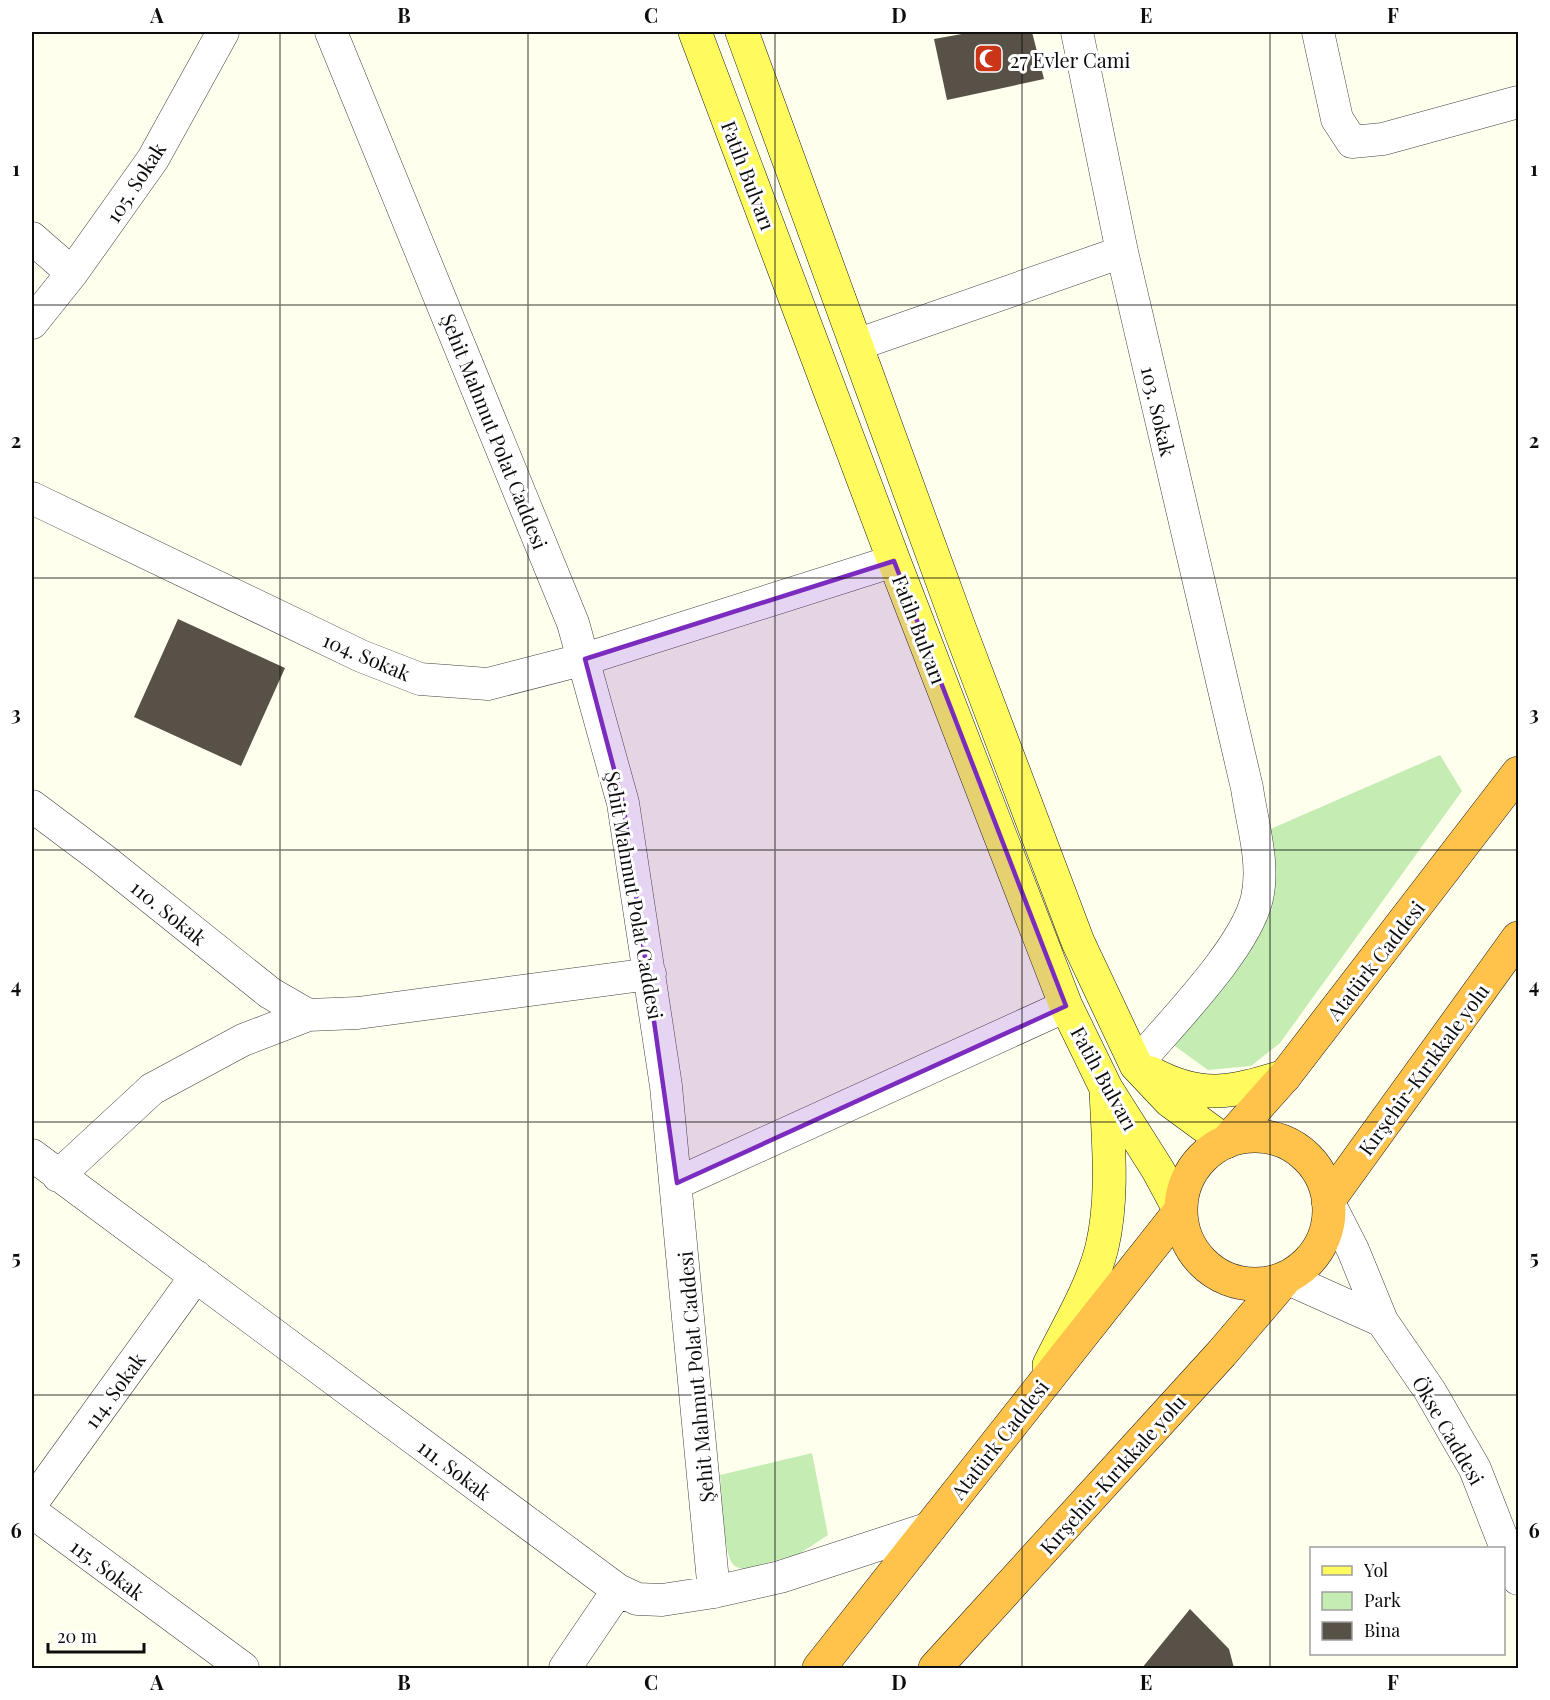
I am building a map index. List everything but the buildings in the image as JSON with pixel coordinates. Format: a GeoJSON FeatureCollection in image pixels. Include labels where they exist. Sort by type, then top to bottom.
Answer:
{"type":"FeatureCollection","features":[{"type":"Feature","properties":{"kind":"highway","name":"Atatürk Caddesi"},"geometry":{"type":"LineString","coordinates":[[1226,1142],[1285,1076],[1518,773]]}},
{"type":"Feature","properties":{"kind":"highway","name":"Kırşehir-Kırıkkale yolu"},"geometry":{"type":"LineString","coordinates":[[1328,1201],[1518,938]]}},
{"type":"Feature","properties":{"kind":"highway"},"geometry":{"type":"LineString","coordinates":[[1248,1136],[1271,1138],[1292,1146],[1310,1160],[1322,1179],[1328,1201],[1327,1225],[1320,1246],[1306,1265],[1286,1278],[1263,1284],[1238,1283],[1215,1274],[1197,1257],[1189,1243],[1180,1211],[1184,1190],[1193,1169],[1208,1153],[1226,1142],[1248,1136]]}},
{"type":"Feature","properties":{"kind":"highway","name":"Atatürk Caddesi"},"geometry":{"type":"LineString","coordinates":[[819,1668],[1180,1211]]}},
{"type":"Feature","properties":{"kind":"highway","name":"Kırşehir-Kırıkkale yolu"},"geometry":{"type":"LineString","coordinates":[[939,1667],[1215,1362],[1286,1278]]}},
{"type":"Feature","properties":{"kind":"main road","name":"Fatih Bulvarı"},"geometry":{"type":"LineString","coordinates":[[695,32],[894,561],[1066,1006],[1106,1088],[1158,1170],[1180,1211]]}},
{"type":"Feature","properties":{"kind":"main road","name":"Fatih Bulvarı"},"geometry":{"type":"LineString","coordinates":[[742,32],[1074,931],[1136,1065],[1170,1101],[1226,1142]]}},
{"type":"Feature","properties":{"kind":"main road"},"geometry":{"type":"LineString","coordinates":[[1136,1065],[1168,1082],[1216,1093],[1285,1076]]}},
{"type":"Feature","properties":{"kind":"main road"},"geometry":{"type":"LineString","coordinates":[[1038,1390],[1102,1248],[1108,1212],[1106,1088]]}},
{"type":"Feature","properties":{"kind":"street","name":"105. Sokak"},"geometry":{"type":"LineString","coordinates":[[32,323],[72,273],[153,159],[223,32]]}},
{"type":"Feature","properties":{"kind":"street","name":"Şehit Mahmut Polat Caddesi"},"geometry":{"type":"LineString","coordinates":[[332,32],[573,623],[585,659],[622,803],[650,974],[677,1183],[714,1592]]}},
{"type":"Feature","properties":{"kind":"street","name":"103. Sokak"},"geometry":{"type":"LineString","coordinates":[[1077,32],[1122,252],[1246,788],[1259,863],[1257,898],[1241,937],[1136,1065]]}},
{"type":"Feature","properties":{"kind":"street"},"geometry":{"type":"LineString","coordinates":[[1318,32],[1337,119],[1352,142],[1383,139],[1518,102]]}},
{"type":"Feature","properties":{"kind":"street"},"geometry":{"type":"LineString","coordinates":[[32,238],[72,273]]}},
{"type":"Feature","properties":{"kind":"street"},"geometry":{"type":"LineString","coordinates":[[856,345],[1122,252]]}},
{"type":"Feature","properties":{"kind":"street","name":"104. Sokak"},"geometry":{"type":"LineString","coordinates":[[32,498],[360,656],[420,679],[488,684],[585,659],[894,561]]}},
{"type":"Feature","properties":{"kind":"street","name":"110. Sokak"},"geometry":{"type":"LineString","coordinates":[[32,806],[104,860],[270,993],[308,1016]]}},
{"type":"Feature","properties":{"kind":"street"},"geometry":{"type":"LineString","coordinates":[[58,1176],[152,1089],[243,1040],[308,1016],[358,1013],[650,974]]}},
{"type":"Feature","properties":{"kind":"street"},"geometry":{"type":"LineString","coordinates":[[677,1183],[1066,1006]]}},
{"type":"Feature","properties":{"kind":"street","name":"111. Sokak"},"geometry":{"type":"LineString","coordinates":[[32,1155],[618,1590],[637,1599],[662,1600],[714,1592],[780,1576],[930,1528]]}},
{"type":"Feature","properties":{"kind":"street","name":"Ökse Caddesi"},"geometry":{"type":"LineString","coordinates":[[1328,1201],[1353,1250],[1382,1321],[1430,1391],[1475,1469],[1518,1579]]}},
{"type":"Feature","properties":{"kind":"street","name":"114. Sokak"},"geometry":{"type":"LineString","coordinates":[[32,1503],[196,1276]]}},
{"type":"Feature","properties":{"kind":"street"},"geometry":{"type":"LineString","coordinates":[[1286,1278],[1382,1321]]}},
{"type":"Feature","properties":{"kind":"street","name":"115. Sokak"},"geometry":{"type":"LineString","coordinates":[[32,1512],[243,1668]]}},
{"type":"Feature","properties":{"kind":"street"},"geometry":{"type":"LineString","coordinates":[[565,1668],[618,1590]]}},
{"type":"Feature","properties":{"kind":"highlighted area"},"geometry":{"type":"Polygon","coordinates":[[[894,561],[1066,1006],[677,1183],[623,803],[585,659],[894,561]]]}},
{"type":"Feature","properties":{"kind":"green space"},"geometry":{"type":"Polygon","coordinates":[[[1440,755],[1462,791],[1280,1043],[1251,1066],[1208,1070],[1165,1039],[1259,936],[1272,909],[1276,866],[1266,831],[1440,755]]]}},
{"type":"Feature","properties":{"kind":"green space"},"geometry":{"type":"Polygon","coordinates":[[[812,1453],[828,1535],[799,1554],[745,1569],[735,1566],[729,1556],[727,1546],[720,1475],[812,1453]]]}},
{"type":"Feature","properties":{"kind":"place","name":"27 Evler Cami"},"geometry":{"type":"Point","coordinates":[989,59]}}]}
